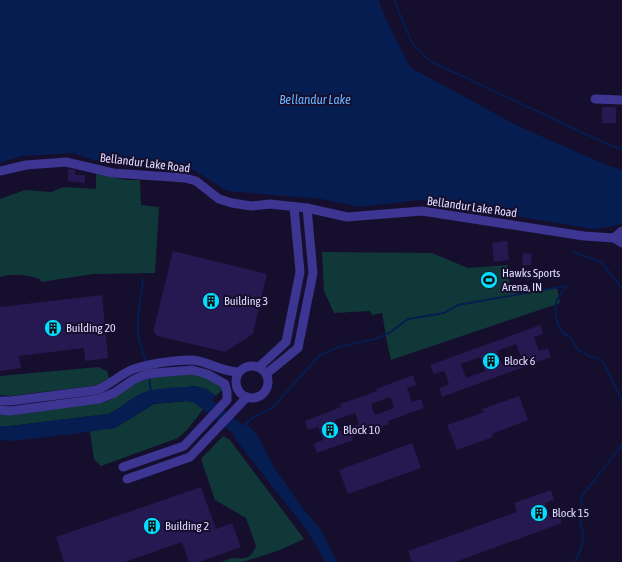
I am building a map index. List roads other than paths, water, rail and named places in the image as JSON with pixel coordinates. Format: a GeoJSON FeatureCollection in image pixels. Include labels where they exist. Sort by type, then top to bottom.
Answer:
{"type":"FeatureCollection","features":[{"type":"Feature","properties":{"kind":"street"},"geometry":{"type":"LineString","coordinates":[[595,99],[622,100]]}},
{"type":"Feature","properties":{"kind":"street","name":"Bellandur Lake Road"},"geometry":{"type":"LineString","coordinates":[[0,171],[26,165],[66,162],[113,173],[185,178],[196,181],[219,199],[232,203],[251,206],[270,204],[294,206],[347,218],[422,212],[618,241],[622,231]]}},
{"type":"Feature","properties":{"kind":"street"},"geometry":{"type":"LineString","coordinates":[[258,367],[286,342],[300,272],[294,206]]}},
{"type":"Feature","properties":{"kind":"street"},"geometry":{"type":"LineString","coordinates":[[266,374],[298,348],[313,273],[307,208]]}},
{"type":"Feature","properties":{"kind":"street"},"geometry":{"type":"LineString","coordinates":[[0,401],[97,390],[128,371],[141,366],[154,364],[192,360],[225,371],[239,372]]}},
{"type":"Feature","properties":{"kind":"street"},"geometry":{"type":"LineString","coordinates":[[246,366],[258,367],[266,374],[268,383],[265,391],[259,397],[254,398],[242,395],[237,388],[236,379],[239,372],[246,366]]}},
{"type":"Feature","properties":{"kind":"street"},"geometry":{"type":"LineString","coordinates":[[0,410],[10,411],[99,399],[114,393],[127,383],[139,377],[155,373],[192,370],[207,374],[225,384],[227,400],[184,446],[122,467]]}},
{"type":"Feature","properties":{"kind":"street"},"geometry":{"type":"LineString","coordinates":[[127,479],[190,457],[247,397]]}},
{"type":"Feature","properties":{"kind":"water","name":"Bellandur Lake"},"geometry":{"type":"Polygon","coordinates":[[[0,0],[379,0],[384,15],[410,67],[518,126],[607,165],[622,170],[622,224],[592,229],[420,200],[360,207],[321,199],[227,191],[189,167],[122,164],[93,160],[73,153],[22,156],[0,163],[0,0]]]}},
{"type":"Feature","properties":{"kind":"water"},"geometry":{"type":"Polygon","coordinates":[[[194,386],[206,389],[216,396],[204,408],[197,403],[187,401],[154,404],[115,428],[10,441],[0,440],[0,426],[108,414],[134,397],[150,390],[194,386]]]}},
{"type":"Feature","properties":{"kind":"water"},"geometry":{"type":"Polygon","coordinates":[[[245,423],[256,433],[275,469],[302,507],[321,530],[337,562],[326,562],[308,532],[233,436],[245,423]]]}},
{"type":"Feature","properties":{"kind":"waterway"},"geometry":{"type":"LineString","coordinates":[[394,0],[412,43],[430,61],[609,145],[622,149]]}},
{"type":"Feature","properties":{"kind":"waterway"},"geometry":{"type":"LineString","coordinates":[[574,252],[601,262],[622,288]]}},
{"type":"Feature","properties":{"kind":"waterway"},"geometry":{"type":"LineString","coordinates":[[143,279],[138,318],[138,336],[146,362]]}},
{"type":"Feature","properties":{"kind":"waterway"},"geometry":{"type":"LineString","coordinates":[[566,286],[556,304],[556,315],[559,326],[562,331],[569,336],[579,351],[588,356],[598,358],[604,363],[622,401]]}},
{"type":"Feature","properties":{"kind":"waterway"},"geometry":{"type":"LineString","coordinates":[[245,425],[252,418],[272,408],[319,356],[338,347],[375,339],[389,333],[408,319],[444,313],[458,305],[566,286]]}},
{"type":"Feature","properties":{"kind":"waterway"},"geometry":{"type":"LineString","coordinates":[[149,376],[151,394]]}},
{"type":"Feature","properties":{"kind":"waterway"},"geometry":{"type":"LineString","coordinates":[[193,394],[239,430],[249,444]]}},
{"type":"Feature","properties":{"kind":"waterway"},"geometry":{"type":"LineString","coordinates":[[575,562],[583,541],[580,516],[582,503],[581,497],[622,445]]}},
{"type":"Feature","properties":{"kind":"place","name":"Hawks Sports Arena, IN"},"geometry":{"type":"Point","coordinates":[489,280]}},
{"type":"Feature","properties":{"kind":"place","name":"Building 3"},"geometry":{"type":"Point","coordinates":[211,301]}},
{"type":"Feature","properties":{"kind":"place","name":"Building 20"},"geometry":{"type":"Point","coordinates":[53,328]}},
{"type":"Feature","properties":{"kind":"place","name":"Block 6"},"geometry":{"type":"Point","coordinates":[491,361]}},
{"type":"Feature","properties":{"kind":"place","name":"Block 10"},"geometry":{"type":"Point","coordinates":[330,430]}},
{"type":"Feature","properties":{"kind":"place","name":"Block 15"},"geometry":{"type":"Point","coordinates":[539,513]}},
{"type":"Feature","properties":{"kind":"place","name":"Building 2"},"geometry":{"type":"Point","coordinates":[152,526]}}]}
